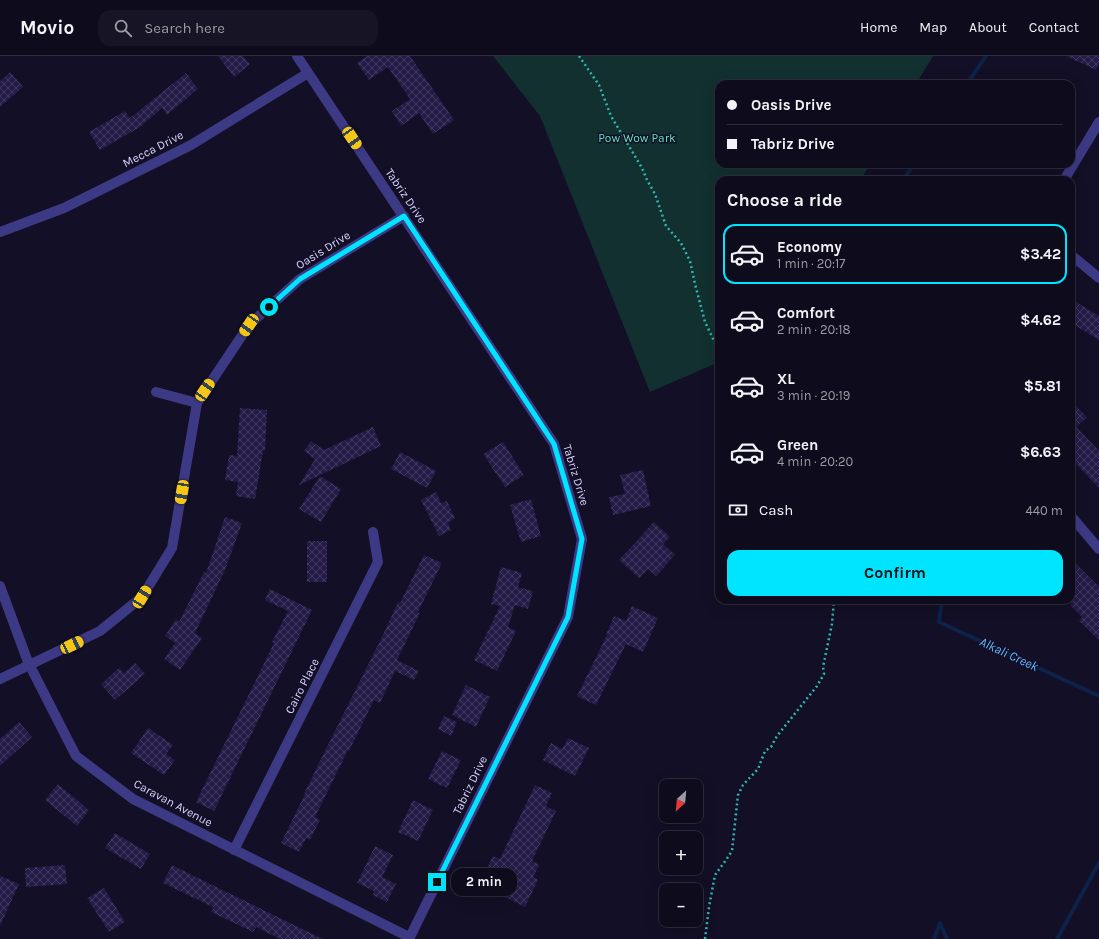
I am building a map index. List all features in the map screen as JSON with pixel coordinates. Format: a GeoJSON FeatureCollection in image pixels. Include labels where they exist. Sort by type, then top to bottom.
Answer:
{"type":"FeatureCollection","features":[{"type":"Feature","properties":{"kind":"street","name":"Tabriz Drive"},"geometry":{"type":"LineString","coordinates":[[297,56],[554,444],[582,539],[568,617],[409,938]]}},
{"type":"Feature","properties":{"kind":"street","name":"Mecca Drive"},"geometry":{"type":"LineString","coordinates":[[0,232],[64,208],[190,145],[308,73]]}},
{"type":"Feature","properties":{"kind":"street"},"geometry":{"type":"LineString","coordinates":[[1075,162],[1099,122]]}},
{"type":"Feature","properties":{"kind":"street","name":"Oasis Drive"},"geometry":{"type":"LineString","coordinates":[[0,679],[100,631],[142,597],[172,548],[197,403],[249,325],[300,279],[404,216]]}},
{"type":"Feature","properties":{"kind":"street"},"geometry":{"type":"LineString","coordinates":[[1075,258],[1099,278]]}},
{"type":"Feature","properties":{"kind":"street"},"geometry":{"type":"LineString","coordinates":[[156,392],[197,403]]}},
{"type":"Feature","properties":{"kind":"street"},"geometry":{"type":"LineString","coordinates":[[1075,521],[1099,549]]}},
{"type":"Feature","properties":{"kind":"street","name":"Cairo Place"},"geometry":{"type":"LineString","coordinates":[[234,850],[378,562],[374,532]]}},
{"type":"Feature","properties":{"kind":"street","name":"Caravan Avenue"},"geometry":{"type":"LineString","coordinates":[[0,586],[30,665],[76,756],[133,799],[409,938]]}},
{"type":"Feature","properties":{"kind":"path"},"geometry":{"type":"LineString","coordinates":[[579,56],[599,85],[611,116],[642,168],[655,194],[666,226],[681,243],[690,261],[705,322],[715,343]]}},
{"type":"Feature","properties":{"kind":"path"},"geometry":{"type":"LineString","coordinates":[[705,939],[708,907],[715,875],[732,850],[738,796],[743,785],[758,769],[765,752],[771,747],[817,686],[824,674],[823,667],[832,624],[834,604]]}},
{"type":"Feature","properties":{"kind":"green space","name":"Pow Wow Park"},"geometry":{"type":"Polygon","coordinates":[[[493,56],[933,56],[918,80],[715,80],[715,168],[868,168],[863,176],[715,176],[715,364],[650,392],[540,116],[493,56]]]}},
{"type":"Feature","properties":{"kind":"building"},"geometry":{"type":"Polygon","coordinates":[[[218,56],[243,56],[250,64],[234,77],[218,56]]]}},
{"type":"Feature","properties":{"kind":"building"},"geometry":{"type":"Polygon","coordinates":[[[367,56],[410,56],[454,120],[433,134],[419,113],[401,126],[392,111],[410,99],[388,67],[369,80],[357,63],[367,56]]]}},
{"type":"Feature","properties":{"kind":"building"},"geometry":{"type":"Polygon","coordinates":[[[1066,56],[1099,56],[1099,63],[1096,70],[1066,56]]]}},
{"type":"Feature","properties":{"kind":"building"},"geometry":{"type":"Polygon","coordinates":[[[10,72],[23,87],[0,107],[0,81],[10,72]]]}},
{"type":"Feature","properties":{"kind":"building"},"geometry":{"type":"Polygon","coordinates":[[[186,73],[198,89],[167,115],[162,108],[140,127],[100,150],[89,132],[125,111],[130,118],[186,73]]]}},
{"type":"Feature","properties":{"kind":"building"},"geometry":{"type":"Polygon","coordinates":[[[1075,301],[1099,316],[1099,340],[1075,325],[1075,301]]]}},
{"type":"Feature","properties":{"kind":"building"},"geometry":{"type":"Polygon","coordinates":[[[1075,405],[1087,417],[1076,427],[1099,451],[1099,488],[1075,463],[1075,405]]]}},
{"type":"Feature","properties":{"kind":"building"},"geometry":{"type":"Polygon","coordinates":[[[240,408],[267,410],[265,451],[263,451],[255,499],[236,496],[238,482],[225,480],[229,455],[237,456],[240,408]]]}},
{"type":"Feature","properties":{"kind":"building"},"geometry":{"type":"Polygon","coordinates":[[[373,427],[381,446],[299,485],[315,459],[304,451],[311,441],[324,450],[373,427]]]}},
{"type":"Feature","properties":{"kind":"building"},"geometry":{"type":"Polygon","coordinates":[[[503,442],[524,475],[505,487],[483,454],[503,442]]]}},
{"type":"Feature","properties":{"kind":"building"},"geometry":{"type":"Polygon","coordinates":[[[400,452],[436,471],[427,488],[391,469],[400,452]]]}},
{"type":"Feature","properties":{"kind":"building"},"geometry":{"type":"Polygon","coordinates":[[[643,470],[651,506],[613,515],[609,497],[625,494],[620,475],[643,470]]]}},
{"type":"Feature","properties":{"kind":"building"},"geometry":{"type":"Polygon","coordinates":[[[320,476],[341,489],[321,522],[299,509],[320,476]]]}},
{"type":"Feature","properties":{"kind":"building"},"geometry":{"type":"Polygon","coordinates":[[[436,492],[441,503],[447,501],[455,518],[448,523],[451,530],[439,536],[421,500],[436,492]]]}},
{"type":"Feature","properties":{"kind":"building"},"geometry":{"type":"Polygon","coordinates":[[[531,499],[541,536],[521,542],[510,505],[531,499]]]}},
{"type":"Feature","properties":{"kind":"building"},"geometry":{"type":"Polygon","coordinates":[[[225,517],[242,523],[225,570],[195,633],[202,638],[180,670],[164,659],[175,643],[165,636],[176,619],[179,622],[204,572],[206,573],[225,517]]]}},
{"type":"Feature","properties":{"kind":"building"},"geometry":{"type":"Polygon","coordinates":[[[654,522],[670,537],[663,544],[675,555],[656,576],[648,569],[639,578],[619,560],[654,522]]]}},
{"type":"Feature","properties":{"kind":"building"},"geometry":{"type":"Polygon","coordinates":[[[307,541],[327,541],[327,582],[307,582],[307,541]]]}},
{"type":"Feature","properties":{"kind":"building"},"geometry":{"type":"Polygon","coordinates":[[[424,555],[442,563],[397,660],[419,671],[414,680],[395,671],[380,703],[374,700],[315,817],[320,820],[310,840],[306,838],[299,852],[281,843],[398,602],[400,603],[424,555]]]}},
{"type":"Feature","properties":{"kind":"building"},"geometry":{"type":"Polygon","coordinates":[[[1075,563],[1099,587],[1099,640],[1079,621],[1082,617],[1071,606],[1071,604],[1075,604],[1075,563]]]}},
{"type":"Feature","properties":{"kind":"building"},"geometry":{"type":"Polygon","coordinates":[[[501,567],[522,573],[518,587],[533,591],[528,609],[515,605],[508,627],[516,631],[497,671],[474,660],[500,606],[491,604],[501,567]]]}},
{"type":"Feature","properties":{"kind":"building"},"geometry":{"type":"Polygon","coordinates":[[[270,589],[312,610],[214,811],[196,802],[274,643],[272,642],[288,611],[265,600],[270,589]]]}},
{"type":"Feature","properties":{"kind":"building"},"geometry":{"type":"Polygon","coordinates":[[[632,606],[658,618],[643,652],[626,644],[596,705],[577,696],[607,635],[614,616],[626,621],[632,606]]]}},
{"type":"Feature","properties":{"kind":"building"},"geometry":{"type":"Polygon","coordinates":[[[135,663],[145,674],[115,700],[101,684],[119,668],[124,673],[135,663]]]}},
{"type":"Feature","properties":{"kind":"building"},"geometry":{"type":"Polygon","coordinates":[[[466,685],[490,697],[476,727],[452,715],[466,685]]]}},
{"type":"Feature","properties":{"kind":"building"},"geometry":{"type":"Polygon","coordinates":[[[444,716],[457,722],[451,736],[438,729],[444,716]]]}},
{"type":"Feature","properties":{"kind":"building"},"geometry":{"type":"Polygon","coordinates":[[[19,722],[32,737],[0,766],[0,739],[19,722]]]}},
{"type":"Feature","properties":{"kind":"building"},"geometry":{"type":"Polygon","coordinates":[[[148,728],[173,745],[166,754],[175,760],[164,775],[131,753],[148,728]]]}},
{"type":"Feature","properties":{"kind":"building"},"geometry":{"type":"Polygon","coordinates":[[[568,738],[589,748],[575,776],[543,760],[551,743],[562,749],[568,738]]]}},
{"type":"Feature","properties":{"kind":"building"},"geometry":{"type":"Polygon","coordinates":[[[442,751],[461,760],[447,788],[428,779],[442,751]]]}},
{"type":"Feature","properties":{"kind":"building"},"geometry":{"type":"Polygon","coordinates":[[[58,784],[89,810],[77,826],[45,800],[58,784]]]}},
{"type":"Feature","properties":{"kind":"building"},"geometry":{"type":"Polygon","coordinates":[[[535,785],[552,793],[546,806],[556,811],[532,861],[539,865],[533,877],[538,880],[525,907],[505,897],[510,886],[484,874],[493,856],[500,859],[535,785]]]}},
{"type":"Feature","properties":{"kind":"building"},"geometry":{"type":"Polygon","coordinates":[[[413,800],[433,810],[418,841],[398,832],[413,800]]]}},
{"type":"Feature","properties":{"kind":"building"},"geometry":{"type":"Polygon","coordinates":[[[115,833],[150,854],[141,869],[105,848],[115,833]]]}},
{"type":"Feature","properties":{"kind":"building"},"geometry":{"type":"Polygon","coordinates":[[[375,846],[393,855],[382,877],[396,884],[387,902],[373,895],[374,891],[357,883],[375,846]]]}},
{"type":"Feature","properties":{"kind":"building"},"geometry":{"type":"Polygon","coordinates":[[[65,865],[67,884],[26,887],[25,868],[65,865]]]}},
{"type":"Feature","properties":{"kind":"building"},"geometry":{"type":"Polygon","coordinates":[[[172,865],[323,939],[280,939],[256,927],[253,932],[211,912],[213,907],[163,883],[172,865]]]}},
{"type":"Feature","properties":{"kind":"building"},"geometry":{"type":"Polygon","coordinates":[[[0,876],[19,884],[0,926],[0,876]]]}},
{"type":"Feature","properties":{"kind":"building"},"geometry":{"type":"Polygon","coordinates":[[[104,888],[125,922],[109,932],[87,898],[104,888]]]}},
{"type":"Feature","properties":{"kind":"waterway","name":"Alkali Creek"},"geometry":{"type":"LineString","coordinates":[[970,80],[986,56]]}},
{"type":"Feature","properties":{"kind":"waterway","name":"Alkali Creek"},"geometry":{"type":"LineString","coordinates":[[906,176],[911,168]]}},
{"type":"Feature","properties":{"kind":"waterway","name":"Alkali Creek"},"geometry":{"type":"LineString","coordinates":[[941,604],[939,622],[1099,696]]}},
{"type":"Feature","properties":{"kind":"waterway","name":"Alkali Creek"},"geometry":{"type":"LineString","coordinates":[[1057,939],[1099,863]]}},
{"type":"Feature","properties":{"kind":"waterway","name":"Alkali Creek"},"geometry":{"type":"LineString","coordinates":[[934,939],[940,923],[947,939]]}},
{"type":"Feature","properties":{"kind":"route"},"geometry":{"type":"LineString","coordinates":[[269,307],[300,279],[404,216],[554,444],[582,539],[568,617],[437,882]]}}]}
